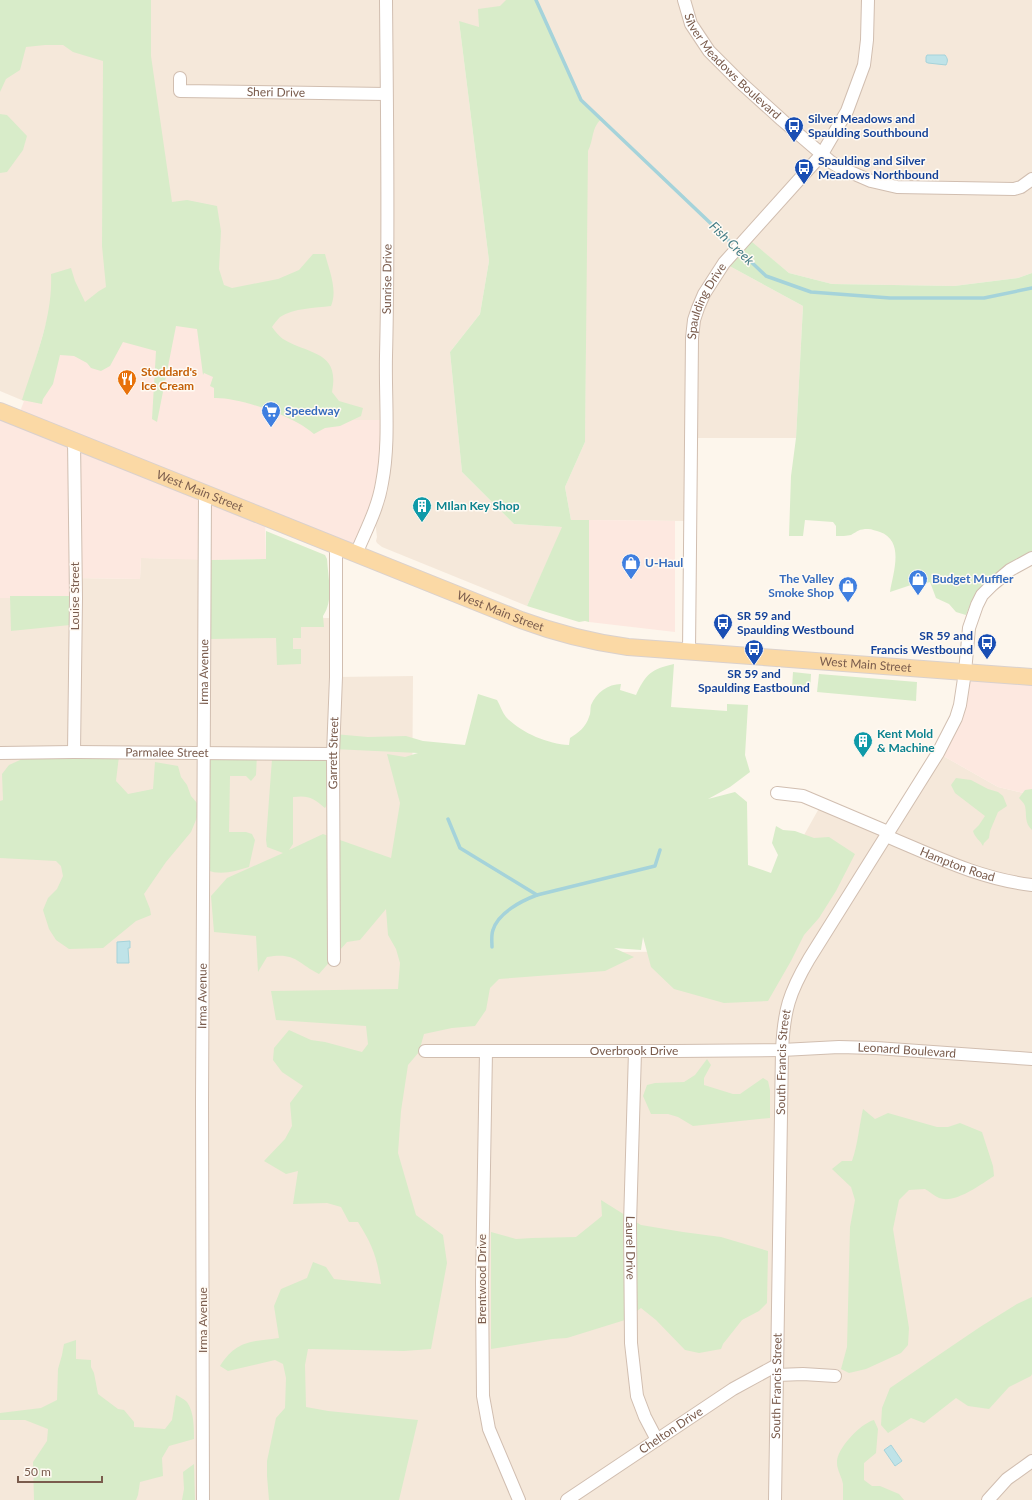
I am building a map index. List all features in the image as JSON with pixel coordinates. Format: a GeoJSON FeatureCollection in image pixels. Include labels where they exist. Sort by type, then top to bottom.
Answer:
{"type":"FeatureCollection","features":[{"type":"Feature","properties":{"kind":"main road","name":"West Main Street"},"geometry":{"type":"LineString","coordinates":[[0,411],[521,620],[562,634],[605,644],[689,652],[1032,677]]}},
{"type":"Feature","properties":{"kind":"street","name":"Sunrise Drive"},"geometry":{"type":"LineString","coordinates":[[356,554],[377,504],[382,485],[386,449],[388,287],[386,0]]}},
{"type":"Feature","properties":{"kind":"street","name":"Silver Meadows Boulevard"},"geometry":{"type":"LineString","coordinates":[[684,0],[691,24],[709,51],[740,82],[831,162],[856,176],[884,185],[897,187],[1014,189],[1021,187],[1032,179]]}},
{"type":"Feature","properties":{"kind":"street","name":"Spaulding Drive"},"geometry":{"type":"LineString","coordinates":[[689,652],[692,338],[694,320],[704,294],[724,263],[822,154],[847,111],[864,65],[867,40],[868,0]]}},
{"type":"Feature","properties":{"kind":"street","name":"Sheri Drive"},"geometry":{"type":"LineString","coordinates":[[180,78],[180,92],[386,94]]}},
{"type":"Feature","properties":{"kind":"street","name":"Louise Street"},"geometry":{"type":"LineString","coordinates":[[74,440],[76,598],[74,752]]}},
{"type":"Feature","properties":{"kind":"street","name":"Irma Avenue"},"geometry":{"type":"LineString","coordinates":[[203,1500],[205,493]]}},
{"type":"Feature","properties":{"kind":"street","name":"Garrett Street"},"geometry":{"type":"LineString","coordinates":[[334,960],[333,754],[336,677],[336,546]]}},
{"type":"Feature","properties":{"kind":"street","name":"South Francis Street"},"geometry":{"type":"LineString","coordinates":[[776,1500],[782,1050],[785,1012],[796,982],[938,753],[953,724],[960,705],[969,628],[982,595],[1010,570],[1032,558]]}},
{"type":"Feature","properties":{"kind":"street","name":"Parmalee Street"},"geometry":{"type":"LineString","coordinates":[[0,753],[74,752],[333,754]]}},
{"type":"Feature","properties":{"kind":"street","name":"Hampton Road"},"geometry":{"type":"LineString","coordinates":[[778,793],[803,796],[971,872],[994,879],[1032,885]]}},
{"type":"Feature","properties":{"kind":"street","name":"Leonard Boulevard"},"geometry":{"type":"LineString","coordinates":[[782,1050],[825,1047],[876,1048],[1032,1059]]}},
{"type":"Feature","properties":{"kind":"street","name":"Overbrook Drive"},"geometry":{"type":"LineString","coordinates":[[425,1050],[782,1050]]}},
{"type":"Feature","properties":{"kind":"street","name":"Brentwood Drive"},"geometry":{"type":"LineString","coordinates":[[486,1051],[482,1277],[483,1396],[489,1429],[519,1500]]}},
{"type":"Feature","properties":{"kind":"street","name":"Laurel Drive"},"geometry":{"type":"LineString","coordinates":[[635,1051],[630,1224],[631,1343],[633,1372],[637,1396],[645,1417],[657,1440]]}},
{"type":"Feature","properties":{"kind":"street"},"geometry":{"type":"LineString","coordinates":[[777,1370],[803,1374],[835,1376]]}},
{"type":"Feature","properties":{"kind":"street","name":"Chelton Drive"},"geometry":{"type":"LineString","coordinates":[[567,1500],[733,1389],[777,1370]]}},
{"type":"Feature","properties":{"kind":"street"},"geometry":{"type":"LineString","coordinates":[[988,1500],[1007,1479],[1032,1461]]}},
{"type":"Feature","properties":{"kind":"shaded area"},"geometry":{"type":"Polygon","coordinates":[[[151,0],[1032,0],[1032,273],[1018,278],[954,286],[832,284],[789,273],[746,238],[724,263],[803,306],[796,438],[691,438],[690,521],[571,520],[565,487],[585,442],[586,277],[459,21],[489,261],[480,314],[450,352],[462,472],[514,524],[563,527],[527,606],[382,547],[377,543],[374,513],[314,420],[52,303],[24,401],[0,391],[0,63],[22,28],[151,28],[151,0]]]}},
{"type":"Feature","properties":{"kind":"shaded area"},"geometry":{"type":"Polygon","coordinates":[[[203,301],[314,420],[386,420],[384,474],[356,554],[265,518],[266,559],[210,560],[141,558],[140,579],[76,578],[76,598],[0,598],[0,410],[18,417],[52,303],[203,301]]]}},
{"type":"Feature","properties":{"kind":"shaded area"},"geometry":{"type":"Polygon","coordinates":[[[589,520],[675,521],[675,632],[589,622],[589,520]]]}},
{"type":"Feature","properties":{"kind":"shaded area"},"geometry":{"type":"Polygon","coordinates":[[[141,558],[204,559],[204,619],[335,618],[336,677],[413,676],[411,954],[739,951],[822,803],[888,832],[938,753],[998,787],[1032,795],[1032,1500],[0,1500],[0,598],[75,598],[75,578],[140,579],[141,558]]]}},
{"type":"Feature","properties":{"kind":"shaded area"},"geometry":{"type":"Polygon","coordinates":[[[965,672],[1032,677],[1032,795],[998,787],[938,753],[965,672]]]}},
{"type":"Feature","properties":{"kind":"green space"},"geometry":{"type":"Polygon","coordinates":[[[0,0],[151,0],[151,56],[172,202],[187,200],[217,206],[221,231],[219,269],[224,285],[232,288],[278,279],[299,270],[313,254],[325,254],[331,273],[334,293],[331,306],[305,309],[286,314],[280,317],[272,327],[283,339],[321,356],[327,361],[332,369],[332,392],[339,401],[363,408],[361,416],[340,426],[325,428],[314,434],[300,424],[269,410],[234,400],[214,398],[214,388],[210,386],[213,377],[204,373],[203,375],[197,329],[176,326],[157,422],[152,419],[156,351],[123,342],[110,366],[101,371],[91,368],[87,363],[74,356],[60,355],[53,384],[43,399],[42,404],[22,400],[46,322],[51,290],[51,274],[71,268],[75,281],[85,302],[106,287],[102,246],[103,61],[73,52],[63,45],[26,47],[20,70],[6,79],[0,92],[0,0]]]}},
{"type":"Feature","properties":{"kind":"green space"},"geometry":{"type":"Polygon","coordinates":[[[506,0],[537,0],[581,100],[601,119],[594,130],[588,151],[585,442],[565,487],[571,520],[589,520],[589,622],[579,622],[527,606],[562,527],[514,524],[462,472],[450,352],[480,314],[489,261],[459,21],[479,27],[478,9],[500,6],[506,0]]]}},
{"type":"Feature","properties":{"kind":"green space"},"geometry":{"type":"Polygon","coordinates":[[[0,114],[7,115],[27,136],[23,150],[7,172],[0,173],[0,114]]]}},
{"type":"Feature","properties":{"kind":"green space"},"geometry":{"type":"Polygon","coordinates":[[[746,237],[789,273],[832,284],[954,286],[1018,278],[1032,273],[1032,553],[1002,570],[988,580],[975,595],[966,615],[956,612],[949,604],[936,598],[930,582],[924,584],[923,581],[890,592],[895,567],[895,550],[893,542],[888,536],[880,532],[865,529],[859,530],[851,535],[836,536],[836,526],[833,522],[805,520],[803,536],[789,536],[791,476],[796,438],[803,306],[724,263],[746,237]]]}},
{"type":"Feature","properties":{"kind":"green space"},"geometry":{"type":"Polygon","coordinates":[[[266,531],[325,555],[327,559],[329,596],[323,616],[324,627],[301,627],[301,638],[293,638],[293,649],[301,649],[301,664],[277,665],[276,638],[210,639],[210,560],[266,559],[266,531]]]}},
{"type":"Feature","properties":{"kind":"green space"},"geometry":{"type":"Polygon","coordinates":[[[10,596],[70,596],[70,625],[11,631],[10,596]]]}},
{"type":"Feature","properties":{"kind":"green space"},"geometry":{"type":"Polygon","coordinates":[[[674,664],[671,707],[727,711],[727,704],[748,705],[745,755],[750,772],[730,787],[708,799],[735,792],[747,802],[748,865],[771,873],[778,855],[772,843],[776,826],[783,830],[795,831],[814,838],[829,837],[855,854],[836,891],[819,918],[804,935],[768,1001],[724,1003],[674,989],[651,967],[643,937],[641,950],[614,948],[634,957],[605,971],[499,979],[490,988],[486,1010],[475,1026],[452,1028],[424,1034],[419,1052],[408,1065],[401,1111],[398,1153],[416,1215],[443,1235],[447,1263],[431,1349],[404,1351],[308,1349],[305,1365],[306,1407],[328,1411],[418,1420],[399,1500],[269,1500],[267,1461],[276,1418],[285,1408],[286,1378],[283,1364],[275,1360],[228,1371],[220,1366],[226,1357],[238,1347],[252,1342],[279,1338],[274,1306],[281,1289],[307,1278],[313,1262],[326,1267],[334,1279],[381,1284],[378,1266],[373,1251],[358,1222],[349,1222],[341,1207],[327,1203],[293,1204],[298,1171],[286,1174],[264,1161],[285,1139],[292,1126],[290,1103],[303,1086],[282,1072],[273,1060],[274,1048],[289,1030],[311,1040],[325,1042],[362,1052],[368,1044],[366,1026],[276,1020],[271,991],[398,989],[400,963],[396,949],[388,935],[386,909],[360,940],[347,942],[319,974],[296,960],[284,956],[267,957],[258,972],[256,936],[214,932],[211,896],[227,878],[283,853],[267,847],[266,840],[272,759],[328,758],[330,800],[325,808],[310,798],[303,796],[293,797],[293,844],[289,850],[323,834],[391,858],[400,803],[387,754],[405,757],[418,753],[333,749],[334,734],[368,737],[406,736],[423,741],[465,745],[478,694],[497,700],[506,717],[526,732],[543,740],[569,745],[570,738],[579,732],[586,724],[590,716],[591,705],[599,693],[607,687],[621,684],[620,690],[636,695],[646,677],[655,670],[674,664]]]}},
{"type":"Feature","properties":{"kind":"green space"},"geometry":{"type":"Polygon","coordinates":[[[793,672],[811,674],[810,692],[792,689],[793,672]]]}},
{"type":"Feature","properties":{"kind":"green space"},"geometry":{"type":"Polygon","coordinates":[[[819,674],[917,682],[916,701],[817,692],[819,674]]]}},
{"type":"Feature","properties":{"kind":"green space"},"geometry":{"type":"Polygon","coordinates":[[[204,754],[257,754],[256,775],[251,781],[246,776],[230,776],[229,832],[246,832],[252,834],[255,840],[249,867],[223,873],[207,870],[204,754]]]}},
{"type":"Feature","properties":{"kind":"green space"},"geometry":{"type":"Polygon","coordinates":[[[24,756],[119,756],[116,781],[128,794],[153,789],[155,762],[178,766],[181,777],[187,785],[191,796],[197,803],[198,815],[191,832],[166,862],[144,894],[151,915],[136,921],[103,948],[69,949],[56,940],[49,929],[43,910],[48,898],[57,889],[63,876],[61,866],[56,861],[0,858],[0,801],[3,800],[2,774],[9,765],[20,760],[24,756]]]}},
{"type":"Feature","properties":{"kind":"green space"},"geometry":{"type":"Polygon","coordinates":[[[956,778],[971,780],[988,789],[998,792],[1003,796],[1007,806],[998,812],[990,831],[989,838],[983,846],[973,831],[985,816],[955,793],[951,785],[956,778]]]}},
{"type":"Feature","properties":{"kind":"green space"},"geometry":{"type":"Polygon","coordinates":[[[1032,789],[1032,830],[1027,822],[1025,806],[1019,798],[1025,790],[1032,789]]]}},
{"type":"Feature","properties":{"kind":"green space"},"geometry":{"type":"Polygon","coordinates":[[[707,1059],[711,1065],[704,1078],[704,1085],[733,1094],[740,1094],[763,1078],[768,1081],[770,1090],[770,1118],[693,1126],[678,1117],[668,1114],[651,1114],[643,1096],[647,1085],[655,1083],[684,1082],[695,1075],[707,1059]]]}},
{"type":"Feature","properties":{"kind":"green space"},"geometry":{"type":"Polygon","coordinates":[[[863,1109],[875,1119],[888,1113],[937,1127],[948,1127],[960,1123],[982,1132],[993,1166],[994,1176],[960,1196],[945,1199],[935,1196],[925,1189],[909,1190],[899,1200],[893,1229],[909,1328],[908,1345],[901,1353],[866,1369],[849,1373],[841,1369],[847,1347],[850,1227],[855,1200],[851,1187],[832,1169],[842,1161],[852,1161],[856,1148],[863,1109]]]}},
{"type":"Feature","properties":{"kind":"green space"},"geometry":{"type":"Polygon","coordinates":[[[601,1200],[641,1225],[721,1237],[768,1251],[767,1303],[759,1311],[742,1320],[723,1344],[721,1349],[699,1353],[685,1350],[656,1320],[641,1308],[625,1320],[567,1338],[491,1349],[491,1232],[516,1239],[576,1237],[602,1216],[601,1200]]]}},
{"type":"Feature","properties":{"kind":"green space"},"geometry":{"type":"Polygon","coordinates":[[[1032,1297],[1031,1376],[1009,1387],[989,1409],[968,1406],[956,1398],[924,1423],[911,1418],[888,1433],[881,1425],[882,1408],[890,1388],[980,1327],[1017,1304],[1032,1297]]]}},
{"type":"Feature","properties":{"kind":"green space"},"geometry":{"type":"Polygon","coordinates":[[[76,1340],[76,1359],[91,1360],[91,1367],[94,1373],[98,1394],[118,1409],[124,1410],[134,1422],[134,1427],[165,1429],[172,1420],[176,1395],[187,1402],[191,1410],[194,1425],[194,1439],[169,1446],[162,1458],[163,1476],[140,1482],[136,1500],[34,1500],[33,1462],[47,1441],[48,1429],[25,1420],[0,1420],[0,1413],[41,1408],[57,1400],[58,1369],[64,1344],[76,1340]]]}},
{"type":"Feature","properties":{"kind":"green space"},"geometry":{"type":"Polygon","coordinates":[[[874,1420],[878,1429],[876,1453],[864,1463],[864,1480],[872,1486],[880,1486],[899,1494],[904,1500],[843,1500],[843,1484],[837,1466],[838,1457],[850,1437],[863,1426],[874,1420]]]}},
{"type":"Feature","properties":{"kind":"green space"},"geometry":{"type":"Polygon","coordinates":[[[194,1464],[195,1500],[182,1500],[184,1489],[183,1472],[194,1464]]]}},
{"type":"Feature","properties":{"kind":"water"},"geometry":{"type":"Polygon","coordinates":[[[927,55],[945,55],[947,58],[946,65],[926,62],[927,55]]]}},
{"type":"Feature","properties":{"kind":"water"},"geometry":{"type":"Polygon","coordinates":[[[130,941],[130,948],[128,948],[129,963],[117,963],[117,942],[130,941]]]}},
{"type":"Feature","properties":{"kind":"water"},"geometry":{"type":"Polygon","coordinates":[[[891,1445],[902,1461],[895,1466],[884,1450],[891,1445]]]}},
{"type":"Feature","properties":{"kind":"waterway","name":"Fish Creek"},"geometry":{"type":"LineString","coordinates":[[536,0],[581,100],[766,276],[811,292],[890,298],[984,298],[1032,288]]}},
{"type":"Feature","properties":{"kind":"waterway"},"geometry":{"type":"LineString","coordinates":[[448,819],[460,848],[537,895]]}},
{"type":"Feature","properties":{"kind":"waterway"},"geometry":{"type":"LineString","coordinates":[[492,947],[492,934],[496,924],[505,913],[517,904],[537,895],[655,866],[660,850]]}},
{"type":"Feature","properties":{"kind":"place","name":"Silver Meadows and Spaulding Southbound"},"geometry":{"type":"Point","coordinates":[794,143]}},
{"type":"Feature","properties":{"kind":"place","name":"Spaulding and Silver Meadows Northbound"},"geometry":{"type":"Point","coordinates":[804,185]}},
{"type":"Feature","properties":{"kind":"place","name":"Stoddard's Ice Cream"},"geometry":{"type":"Point","coordinates":[127,396]}},
{"type":"Feature","properties":{"kind":"place","name":"Speedway"},"geometry":{"type":"Point","coordinates":[271,428]}},
{"type":"Feature","properties":{"kind":"place","name":"MIlan Key Shop"},"geometry":{"type":"Point","coordinates":[422,523]}},
{"type":"Feature","properties":{"kind":"place","name":"U-Haul"},"geometry":{"type":"Point","coordinates":[631,580]}},
{"type":"Feature","properties":{"kind":"place","name":"Budget Muffler"},"geometry":{"type":"Point","coordinates":[918,596]}},
{"type":"Feature","properties":{"kind":"place","name":"The Valley Smoke Shop"},"geometry":{"type":"Point","coordinates":[848,603]}},
{"type":"Feature","properties":{"kind":"place","name":"SR 59 and Spaulding Westbound"},"geometry":{"type":"Point","coordinates":[723,640]}},
{"type":"Feature","properties":{"kind":"place","name":"SR 59 and Francis Westbound"},"geometry":{"type":"Point","coordinates":[987,660]}},
{"type":"Feature","properties":{"kind":"place","name":"SR 59 and Spaulding Eastbound"},"geometry":{"type":"Point","coordinates":[754,666]}},
{"type":"Feature","properties":{"kind":"place","name":"Kent Mold & Machine"},"geometry":{"type":"Point","coordinates":[863,758]}}]}
